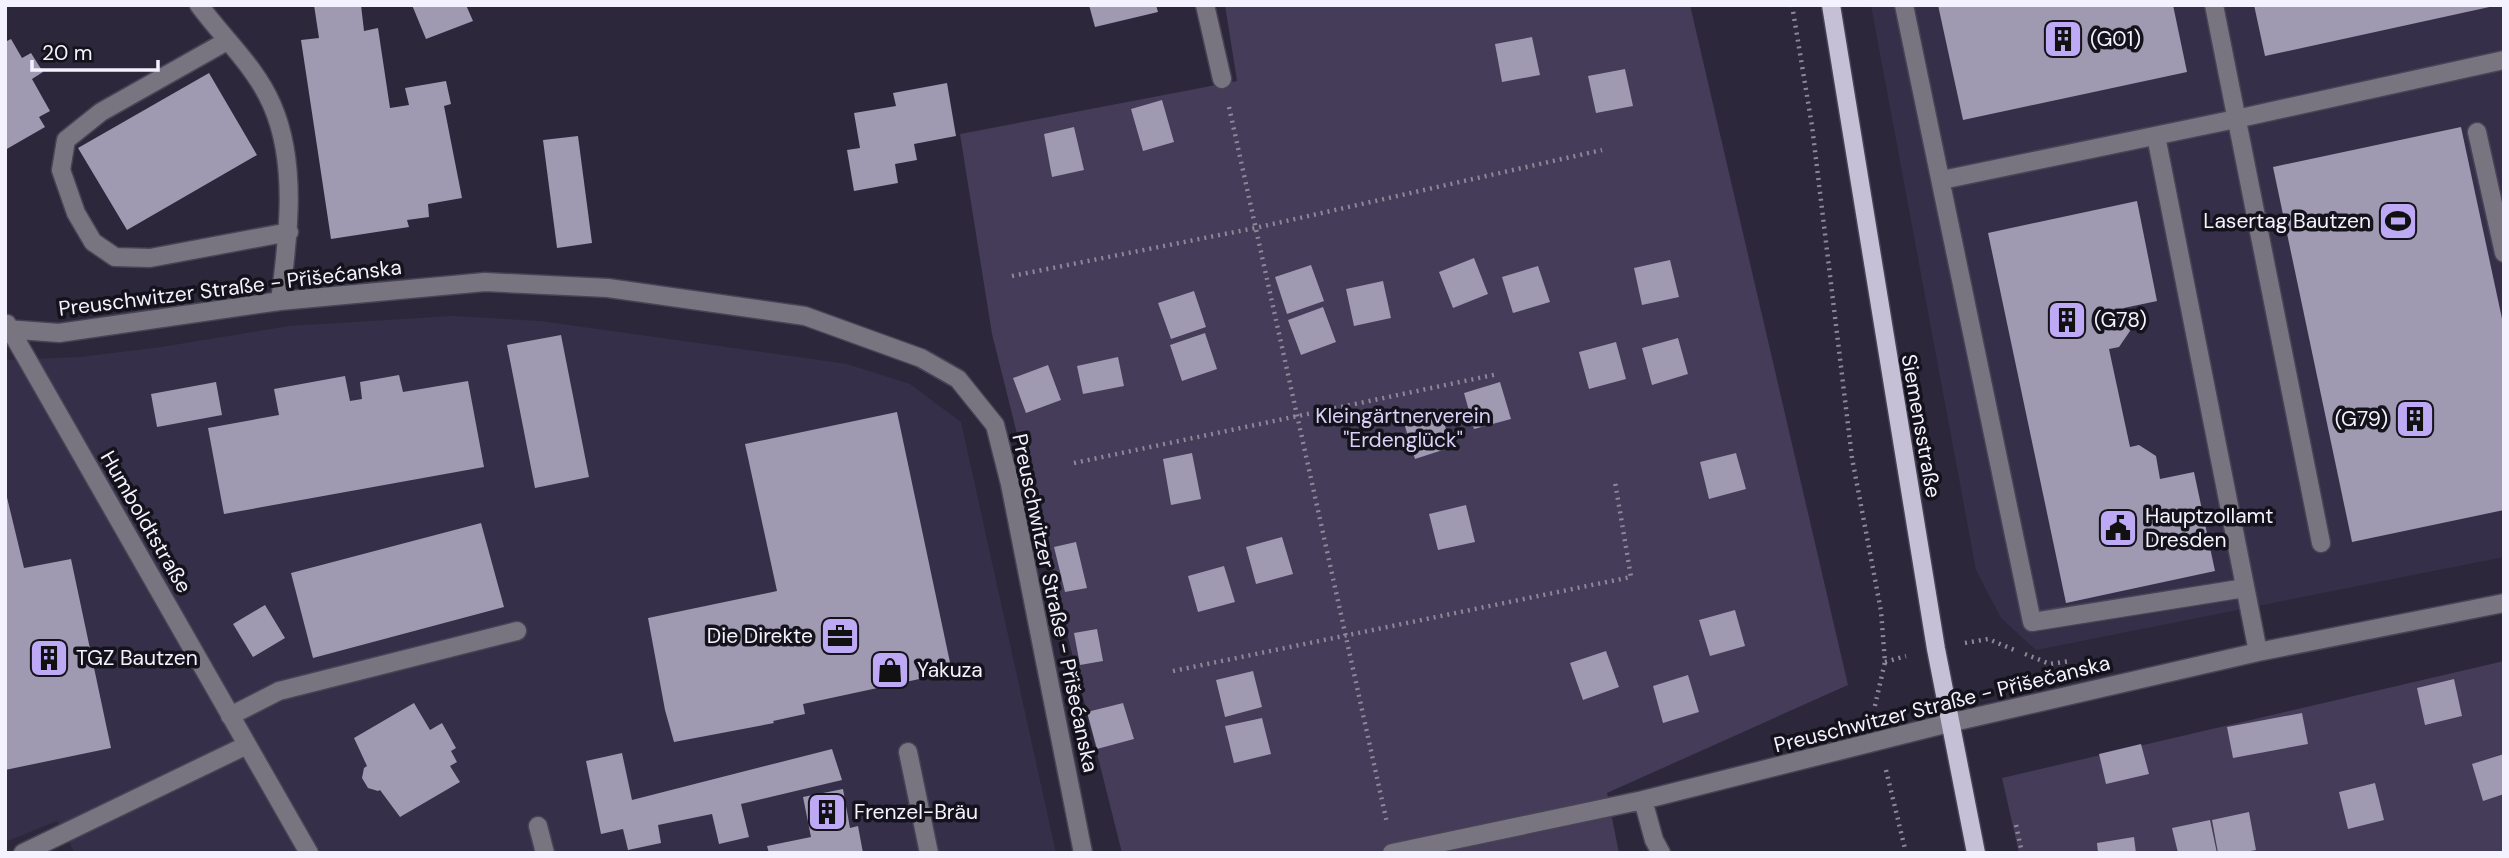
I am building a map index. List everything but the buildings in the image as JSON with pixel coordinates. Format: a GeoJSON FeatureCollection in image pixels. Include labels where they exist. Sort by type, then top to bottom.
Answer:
{"type":"FeatureCollection","features":[{"type":"Feature","properties":{"kind":"main road","name":"Siemensstraße"},"geometry":{"type":"LineString","coordinates":[[1831,5],[1886,356],[1949,723],[1976,853]]}},
{"type":"Feature","properties":{"kind":"street"},"geometry":{"type":"LineString","coordinates":[[199,5],[248,66],[272,104],[284,144],[289,232],[280,301]]}},
{"type":"Feature","properties":{"kind":"street"},"geometry":{"type":"LineString","coordinates":[[1205,5],[1222,79]]}},
{"type":"Feature","properties":{"kind":"street"},"geometry":{"type":"LineString","coordinates":[[1904,5],[2032,622],[2245,588]]}},
{"type":"Feature","properties":{"kind":"street"},"geometry":{"type":"LineString","coordinates":[[2214,5],[2320,543]]}},
{"type":"Feature","properties":{"kind":"street"},"geometry":{"type":"LineString","coordinates":[[227,41],[101,111],[66,140],[61,170],[76,213],[93,242],[115,257],[150,258],[289,232]]}},
{"type":"Feature","properties":{"kind":"street"},"geometry":{"type":"LineString","coordinates":[[1942,180],[2504,60]]}},
{"type":"Feature","properties":{"kind":"street"},"geometry":{"type":"LineString","coordinates":[[2477,132],[2504,253]]}},
{"type":"Feature","properties":{"kind":"street"},"geometry":{"type":"LineString","coordinates":[[2156,136],[2258,652]]}},
{"type":"Feature","properties":{"kind":"street","name":"Preuschwitzer Straße - Přišećanska"},"geometry":{"type":"LineString","coordinates":[[7,327],[59,333],[280,301],[485,282],[608,288],[804,316],[921,358],[958,379],[995,425],[1010,484],[1083,853]]}},
{"type":"Feature","properties":{"kind":"street","name":"Humboldtstraße"},"geometry":{"type":"LineString","coordinates":[[7,327],[309,853]]}},
{"type":"Feature","properties":{"kind":"street","name":"Preuschwitzer Straße - Přišečanska"},"geometry":{"type":"LineString","coordinates":[[1393,853],[1643,800],[1949,723],[2258,652],[2504,604]]}},
{"type":"Feature","properties":{"kind":"street"},"geometry":{"type":"LineString","coordinates":[[230,716],[279,691],[517,631]]}},
{"type":"Feature","properties":{"kind":"street"},"geometry":{"type":"LineString","coordinates":[[23,853],[247,745]]}},
{"type":"Feature","properties":{"kind":"street"},"geometry":{"type":"LineString","coordinates":[[908,752],[929,853]]}},
{"type":"Feature","properties":{"kind":"street"},"geometry":{"type":"LineString","coordinates":[[1643,800],[1654,840],[1661,853]]}},
{"type":"Feature","properties":{"kind":"street"},"geometry":{"type":"LineString","coordinates":[[538,826],[545,853]]}},
{"type":"Feature","properties":{"kind":"path"},"geometry":{"type":"LineString","coordinates":[[1792,5],[1812,126],[1852,458],[1881,611],[1885,662],[1873,709]]}},
{"type":"Feature","properties":{"kind":"path"},"geometry":{"type":"LineString","coordinates":[[1222,79],[1393,853]]}},
{"type":"Feature","properties":{"kind":"path"},"geometry":{"type":"LineString","coordinates":[[1012,276],[1255,228],[1602,150]]}},
{"type":"Feature","properties":{"kind":"path"},"geometry":{"type":"LineString","coordinates":[[1074,463],[1498,374]]}},
{"type":"Feature","properties":{"kind":"path"},"geometry":{"type":"LineString","coordinates":[[1173,671],[1631,577],[1615,482]]}},
{"type":"Feature","properties":{"kind":"path"},"geometry":{"type":"LineString","coordinates":[[1988,639],[2050,664],[2077,659]]}},
{"type":"Feature","properties":{"kind":"path"},"geometry":{"type":"LineString","coordinates":[[1894,797],[1906,853]]}},
{"type":"Feature","properties":{"kind":"path"},"geometry":{"type":"LineString","coordinates":[[2016,825],[2022,853]]}},
{"type":"Feature","properties":{"kind":"shaded area"},"geometry":{"type":"Polygon","coordinates":[[[1871,5],[2504,5],[2504,557],[2036,650],[2001,618],[1976,570],[1871,5]]]}},
{"type":"Feature","properties":{"kind":"shaded area"},"geometry":{"type":"Polygon","coordinates":[[[452,316],[540,321],[847,364],[910,384],[961,422],[1056,853],[75,853],[57,821],[5,842],[5,360],[80,357],[289,326],[452,316]]]}},
{"type":"Feature","properties":{"kind":"green space","name":"Kleingärtnerverein \"Erdenglück\""},"geometry":{"type":"Polygon","coordinates":[[[1225,5],[1690,5],[1848,685],[1607,793],[1619,853],[1122,853],[992,334],[960,134],[1237,81],[1225,5]]]}},
{"type":"Feature","properties":{"kind":"green space"},"geometry":{"type":"Polygon","coordinates":[[[2504,661],[2504,853],[2019,853],[2002,778],[2504,661]]]}},
{"type":"Feature","properties":{"kind":"place","name":"(G01)"},"geometry":{"type":"Point","coordinates":[2063,39]}},
{"type":"Feature","properties":{"kind":"place","name":"Lasertag Bautzen"},"geometry":{"type":"Point","coordinates":[2398,221]}},
{"type":"Feature","properties":{"kind":"place","name":"(G78)"},"geometry":{"type":"Point","coordinates":[2067,320]}},
{"type":"Feature","properties":{"kind":"place","name":"(G79)"},"geometry":{"type":"Point","coordinates":[2415,419]}},
{"type":"Feature","properties":{"kind":"place","name":"Hauptzollamt Dresden"},"geometry":{"type":"Point","coordinates":[2118,528]}},
{"type":"Feature","properties":{"kind":"place","name":"Die Direkte"},"geometry":{"type":"Point","coordinates":[840,636]}},
{"type":"Feature","properties":{"kind":"place","name":"TGZ Bautzen"},"geometry":{"type":"Point","coordinates":[49,658]}},
{"type":"Feature","properties":{"kind":"place","name":"Yakuza"},"geometry":{"type":"Point","coordinates":[890,670]}},
{"type":"Feature","properties":{"kind":"place","name":"Frenzel-Bräu"},"geometry":{"type":"Point","coordinates":[827,812]}}]}
